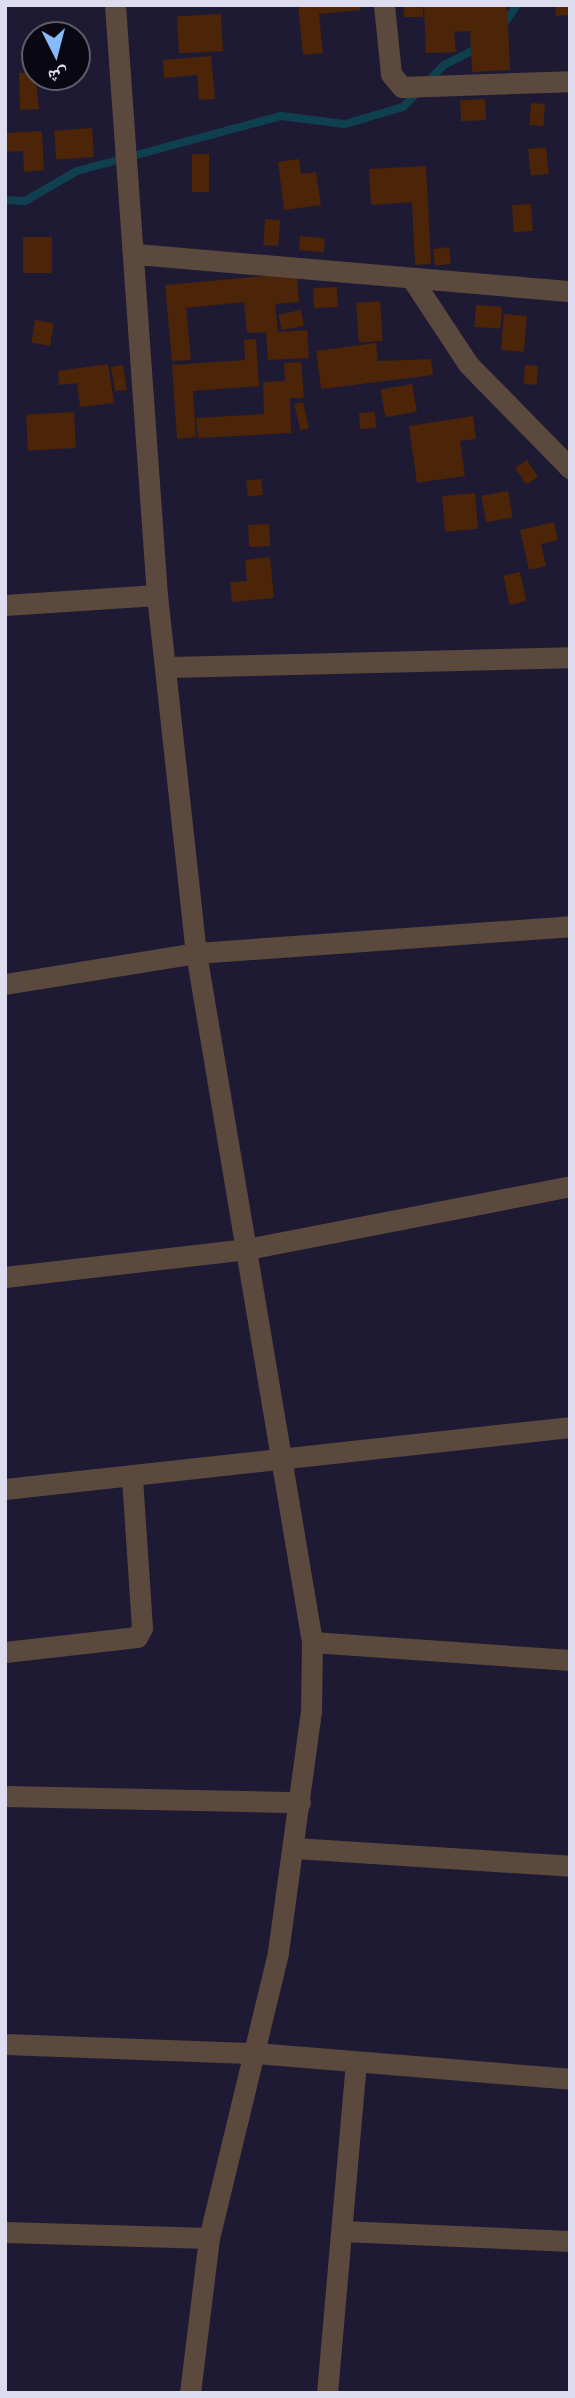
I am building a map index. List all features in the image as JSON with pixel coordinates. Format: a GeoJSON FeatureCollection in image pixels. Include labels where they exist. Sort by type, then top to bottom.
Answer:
{"type":"FeatureCollection","features":[{"type":"Feature","properties":{"kind":"street"},"geometry":{"type":"LineString","coordinates":[[115,5],[136,254],[157,595],[169,667],[196,953],[225,1154],[247,1249],[284,1460],[312,1643],[295,1848],[256,2053],[209,2238],[190,2393]]}},
{"type":"Feature","properties":{"kind":"street"},"geometry":{"type":"LineString","coordinates":[[384,5],[391,74],[401,87],[570,81]]}},
{"type":"Feature","properties":{"kind":"street"},"geometry":{"type":"LineString","coordinates":[[136,254],[414,282],[570,292]]}},
{"type":"Feature","properties":{"kind":"street"},"geometry":{"type":"LineString","coordinates":[[414,282],[468,364],[570,468]]}},
{"type":"Feature","properties":{"kind":"street"},"geometry":{"type":"LineString","coordinates":[[5,606],[157,595]]}},
{"type":"Feature","properties":{"kind":"street"},"geometry":{"type":"LineString","coordinates":[[169,667],[570,657]]}},
{"type":"Feature","properties":{"kind":"street"},"geometry":{"type":"LineString","coordinates":[[5,984],[196,953],[570,926]]}},
{"type":"Feature","properties":{"kind":"street"},"geometry":{"type":"LineString","coordinates":[[5,1277],[247,1249],[570,1186]]}},
{"type":"Feature","properties":{"kind":"street"},"geometry":{"type":"LineString","coordinates":[[5,1489],[570,1427]]}},
{"type":"Feature","properties":{"kind":"street"},"geometry":{"type":"LineString","coordinates":[[5,1652],[137,1637],[142,1628],[132,1476]]}},
{"type":"Feature","properties":{"kind":"street"},"geometry":{"type":"LineString","coordinates":[[312,1643],[570,1661]]}},
{"type":"Feature","properties":{"kind":"street"},"geometry":{"type":"LineString","coordinates":[[5,1796],[300,1802]]}},
{"type":"Feature","properties":{"kind":"street"},"geometry":{"type":"LineString","coordinates":[[295,1848],[570,1866]]}},
{"type":"Feature","properties":{"kind":"street"},"geometry":{"type":"LineString","coordinates":[[5,2044],[256,2053],[570,2079]]}},
{"type":"Feature","properties":{"kind":"street"},"geometry":{"type":"LineString","coordinates":[[327,2393],[356,2062]]}},
{"type":"Feature","properties":{"kind":"street"},"geometry":{"type":"LineString","coordinates":[[342,2231],[570,2241]]}},
{"type":"Feature","properties":{"kind":"street"},"geometry":{"type":"LineString","coordinates":[[5,2232],[209,2238]]}},
{"type":"Feature","properties":{"kind":"building"},"geometry":{"type":"Polygon","coordinates":[[[298,5],[360,5],[361,10],[319,14],[323,53],[303,55],[298,5]]]}},
{"type":"Feature","properties":{"kind":"building"},"geometry":{"type":"Polygon","coordinates":[[[404,5],[423,5],[423,17],[404,17],[404,5]]]}},
{"type":"Feature","properties":{"kind":"building"},"geometry":{"type":"Polygon","coordinates":[[[507,5],[510,70],[472,72],[470,31],[454,32],[456,52],[426,53],[424,6],[507,5]]]}},
{"type":"Feature","properties":{"kind":"building"},"geometry":{"type":"Polygon","coordinates":[[[555,5],[570,5],[570,15],[556,16],[555,5]]]}},
{"type":"Feature","properties":{"kind":"building"},"geometry":{"type":"Polygon","coordinates":[[[221,14],[223,51],[179,53],[177,16],[221,14]]]}},
{"type":"Feature","properties":{"kind":"building"},"geometry":{"type":"Polygon","coordinates":[[[211,56],[215,99],[199,100],[197,75],[164,78],[163,60],[211,56]]]}},
{"type":"Feature","properties":{"kind":"building"},"geometry":{"type":"Polygon","coordinates":[[[19,73],[21,91],[37,91],[39,109],[20,110],[19,73]]]}},
{"type":"Feature","properties":{"kind":"building"},"geometry":{"type":"Polygon","coordinates":[[[485,99],[486,120],[461,121],[460,100],[485,99]]]}},
{"type":"Feature","properties":{"kind":"building"},"geometry":{"type":"Polygon","coordinates":[[[531,103],[545,104],[543,126],[529,125],[531,103]]]}},
{"type":"Feature","properties":{"kind":"building"},"geometry":{"type":"Polygon","coordinates":[[[92,128],[94,157],[56,160],[54,131],[92,128]]]}},
{"type":"Feature","properties":{"kind":"building"},"geometry":{"type":"Polygon","coordinates":[[[42,131],[44,170],[24,172],[23,151],[5,152],[5,133],[42,131]]]}},
{"type":"Feature","properties":{"kind":"building"},"geometry":{"type":"Polygon","coordinates":[[[546,147],[549,174],[531,176],[528,149],[546,147]]]}},
{"type":"Feature","properties":{"kind":"building"},"geometry":{"type":"Polygon","coordinates":[[[192,154],[209,154],[209,192],[192,192],[192,154]]]}},
{"type":"Feature","properties":{"kind":"building"},"geometry":{"type":"Polygon","coordinates":[[[299,159],[301,174],[316,172],[321,205],[284,210],[278,162],[299,159]]]}},
{"type":"Feature","properties":{"kind":"building"},"geometry":{"type":"Polygon","coordinates":[[[426,166],[431,264],[415,265],[412,202],[371,205],[369,169],[426,166]]]}},
{"type":"Feature","properties":{"kind":"building"},"geometry":{"type":"Polygon","coordinates":[[[531,204],[533,231],[514,232],[512,205],[531,204]]]}},
{"type":"Feature","properties":{"kind":"building"},"geometry":{"type":"Polygon","coordinates":[[[265,219],[280,220],[278,246],[263,245],[265,219]]]}},
{"type":"Feature","properties":{"kind":"building"},"geometry":{"type":"Polygon","coordinates":[[[300,236],[325,238],[324,252],[299,250],[300,236]]]}},
{"type":"Feature","properties":{"kind":"building"},"geometry":{"type":"Polygon","coordinates":[[[23,237],[52,237],[52,273],[23,273],[23,237]]]}},
{"type":"Feature","properties":{"kind":"building"},"geometry":{"type":"Polygon","coordinates":[[[449,247],[451,264],[435,266],[433,249],[449,247]]]}},
{"type":"Feature","properties":{"kind":"building"},"geometry":{"type":"Polygon","coordinates":[[[297,273],[299,302],[275,304],[278,332],[307,330],[309,358],[268,360],[266,332],[247,333],[244,302],[186,308],[191,360],[172,361],[165,285],[297,273]]]}},
{"type":"Feature","properties":{"kind":"building"},"geometry":{"type":"Polygon","coordinates":[[[337,287],[338,307],[314,308],[313,288],[337,287]]]}},
{"type":"Feature","properties":{"kind":"building"},"geometry":{"type":"Polygon","coordinates":[[[380,301],[383,341],[359,343],[356,303],[380,301]]]}},
{"type":"Feature","properties":{"kind":"building"},"geometry":{"type":"Polygon","coordinates":[[[476,305],[502,307],[500,329],[474,327],[476,305]]]}},
{"type":"Feature","properties":{"kind":"building"},"geometry":{"type":"Polygon","coordinates":[[[301,310],[304,326],[281,330],[278,314],[301,310]]]}},
{"type":"Feature","properties":{"kind":"building"},"geometry":{"type":"Polygon","coordinates":[[[504,314],[527,316],[524,352],[501,350],[504,314]]]}},
{"type":"Feature","properties":{"kind":"building"},"geometry":{"type":"Polygon","coordinates":[[[35,320],[54,323],[50,346],[31,343],[35,320]]]}},
{"type":"Feature","properties":{"kind":"building"},"geometry":{"type":"Polygon","coordinates":[[[256,339],[259,386],[193,391],[196,437],[177,439],[172,365],[245,360],[244,340],[256,339]]]}},
{"type":"Feature","properties":{"kind":"building"},"geometry":{"type":"Polygon","coordinates":[[[376,343],[378,361],[431,359],[433,375],[321,389],[316,351],[376,343]]]}},
{"type":"Feature","properties":{"kind":"building"},"geometry":{"type":"Polygon","coordinates":[[[301,362],[304,398],[290,398],[291,433],[198,438],[196,418],[264,414],[263,382],[285,381],[284,363],[301,362]]]}},
{"type":"Feature","properties":{"kind":"building"},"geometry":{"type":"Polygon","coordinates":[[[108,364],[114,403],[80,407],[77,383],[59,385],[58,371],[108,364]]]}},
{"type":"Feature","properties":{"kind":"building"},"geometry":{"type":"Polygon","coordinates":[[[123,365],[127,390],[115,392],[111,367],[123,365]]]}},
{"type":"Feature","properties":{"kind":"building"},"geometry":{"type":"Polygon","coordinates":[[[525,365],[538,366],[537,385],[524,384],[525,365]]]}},
{"type":"Feature","properties":{"kind":"building"},"geometry":{"type":"Polygon","coordinates":[[[412,384],[417,412],[385,417],[380,390],[412,384]]]}},
{"type":"Feature","properties":{"kind":"building"},"geometry":{"type":"Polygon","coordinates":[[[303,402],[309,428],[300,430],[294,404],[303,402]]]}},
{"type":"Feature","properties":{"kind":"building"},"geometry":{"type":"Polygon","coordinates":[[[74,412],[76,448],[28,450],[26,415],[74,412]]]}},
{"type":"Feature","properties":{"kind":"building"},"geometry":{"type":"Polygon","coordinates":[[[375,412],[376,428],[360,429],[359,413],[375,412]]]}},
{"type":"Feature","properties":{"kind":"building"},"geometry":{"type":"Polygon","coordinates":[[[473,416],[476,439],[460,441],[465,476],[417,483],[409,426],[473,416]]]}},
{"type":"Feature","properties":{"kind":"building"},"geometry":{"type":"Polygon","coordinates":[[[527,460],[538,477],[526,484],[515,468],[527,460]]]}},
{"type":"Feature","properties":{"kind":"building"},"geometry":{"type":"Polygon","coordinates":[[[261,479],[263,495],[248,497],[246,481],[261,479]]]}},
{"type":"Feature","properties":{"kind":"building"},"geometry":{"type":"Polygon","coordinates":[[[508,491],[513,518],[486,522],[481,496],[508,491]]]}},
{"type":"Feature","properties":{"kind":"building"},"geometry":{"type":"Polygon","coordinates":[[[475,493],[478,529],[445,532],[442,496],[475,493]]]}},
{"type":"Feature","properties":{"kind":"building"},"geometry":{"type":"Polygon","coordinates":[[[554,522],[558,540],[541,544],[546,566],[529,570],[520,530],[554,522]]]}},
{"type":"Feature","properties":{"kind":"building"},"geometry":{"type":"Polygon","coordinates":[[[269,524],[270,546],[249,547],[248,525],[269,524]]]}},
{"type":"Feature","properties":{"kind":"building"},"geometry":{"type":"Polygon","coordinates":[[[270,557],[274,598],[232,602],[230,582],[247,581],[245,560],[270,557]]]}},
{"type":"Feature","properties":{"kind":"building"},"geometry":{"type":"Polygon","coordinates":[[[520,572],[526,601],[510,605],[503,576],[520,572]]]}},
{"type":"Feature","properties":{"kind":"waterway"},"geometry":{"type":"LineString","coordinates":[[503,25],[517,5]]}},
{"type":"Feature","properties":{"kind":"waterway"},"geometry":{"type":"LineString","coordinates":[[5,200],[25,201],[77,171],[281,116],[345,124],[403,107],[444,65],[478,48]]}}]}
